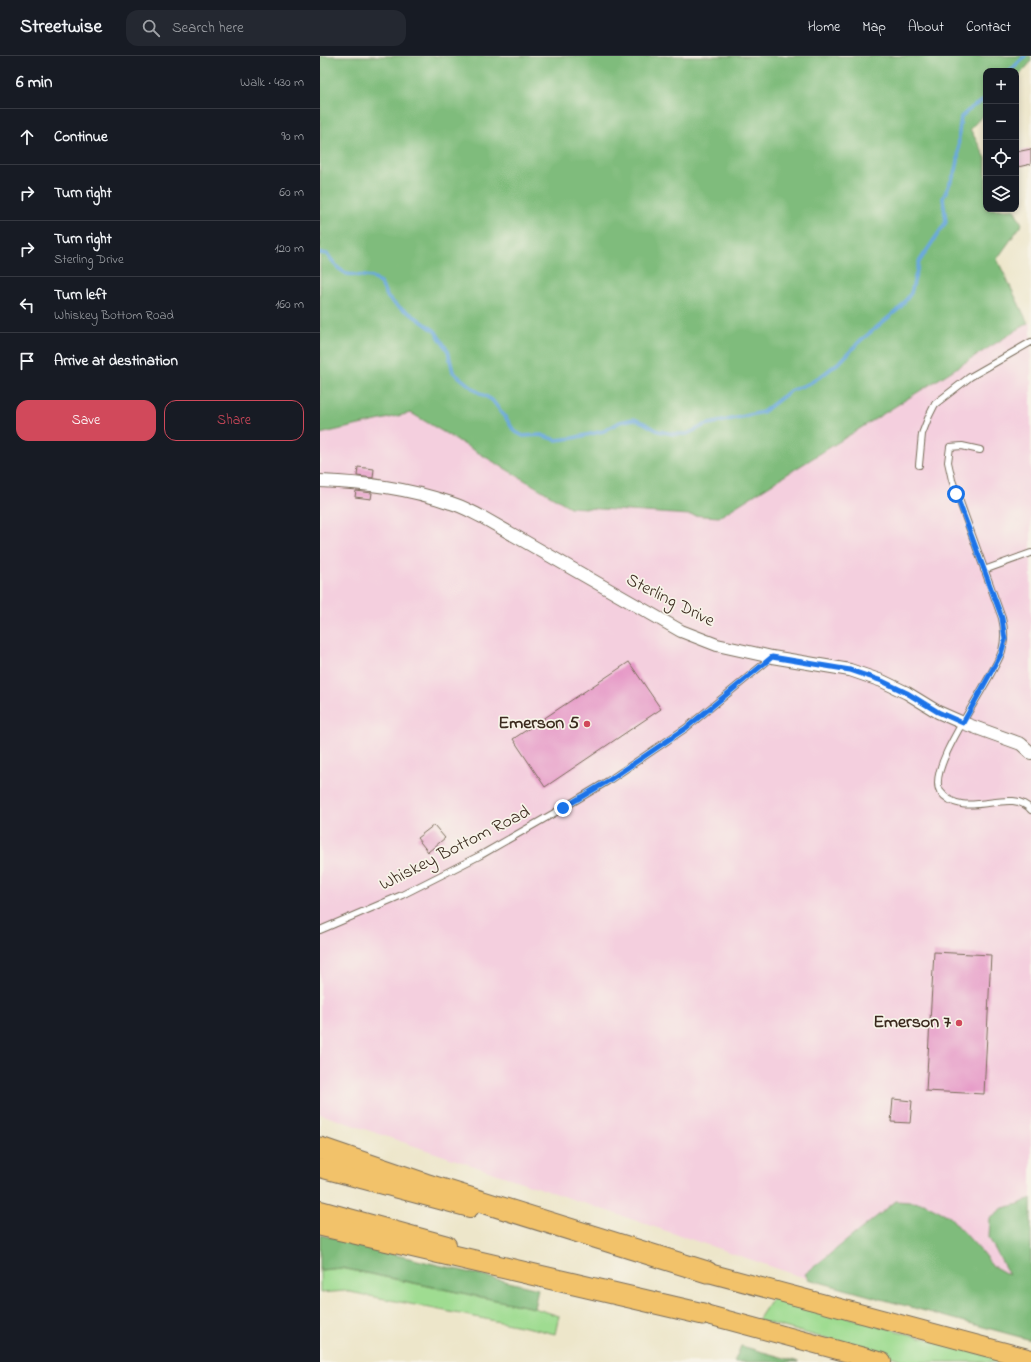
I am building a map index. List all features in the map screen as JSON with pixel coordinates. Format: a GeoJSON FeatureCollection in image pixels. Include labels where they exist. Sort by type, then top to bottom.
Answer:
{"type":"FeatureCollection","features":[{"type":"Feature","properties":{"kind":"highway"},"geometry":{"type":"LineString","coordinates":[[320,1148],[425,1184],[707,1272]]}},
{"type":"Feature","properties":{"kind":"highway"},"geometry":{"type":"LineString","coordinates":[[320,1225],[703,1314]]}},
{"type":"Feature","properties":{"kind":"main road"},"geometry":{"type":"LineString","coordinates":[[320,1168],[1031,1359]]}},
{"type":"Feature","properties":{"kind":"main road"},"geometry":{"type":"LineString","coordinates":[[320,1210],[882,1362]]}},
{"type":"Feature","properties":{"kind":"main road"},"geometry":{"type":"LineString","coordinates":[[950,1338],[1031,1355]]}},
{"type":"Feature","properties":{"kind":"street","name":"Sterling Drive"},"geometry":{"type":"LineString","coordinates":[[320,482],[383,486],[419,493],[452,503],[482,517],[681,631],[717,645],[772,657],[850,670],[882,681],[907,693],[938,712],[963,723],[1021,744],[1031,753]]}},
{"type":"Feature","properties":{"kind":"lane"},"geometry":{"type":"LineString","coordinates":[[919,465],[922,434],[935,404],[970,377],[1031,342]]}},
{"type":"Feature","properties":{"kind":"lane"},"geometry":{"type":"LineString","coordinates":[[980,450],[962,446],[950,447],[948,462],[952,480],[1002,618],[1005,640],[1001,654],[950,744],[937,782],[939,790],[945,796],[958,804],[980,804],[1009,801],[1020,803],[1031,810]]}},
{"type":"Feature","properties":{"kind":"lane"},"geometry":{"type":"LineString","coordinates":[[984,570],[1031,553]]}},
{"type":"Feature","properties":{"kind":"lane","name":"Whiskey Bottom Road"},"geometry":{"type":"LineString","coordinates":[[320,930],[402,894],[481,855],[608,781],[686,728],[772,657]]}},
{"type":"Feature","properties":{"kind":"shaded area"},"geometry":{"type":"Polygon","coordinates":[[[1028,323],[1031,323],[1031,1198],[1019,1204],[1003,1208],[990,1218],[989,1238],[1009,1276],[993,1266],[949,1216],[805,1274],[808,1279],[320,1114],[320,434],[411,413],[569,507],[719,517],[1028,323]]]}},
{"type":"Feature","properties":{"kind":"green space"},"geometry":{"type":"Polygon","coordinates":[[[320,56],[1031,56],[1031,62],[1019,76],[1019,68],[983,68],[983,115],[970,129],[983,153],[983,212],[1016,212],[1022,224],[997,259],[1028,323],[719,517],[570,507],[411,413],[320,434],[320,56]]]}},
{"type":"Feature","properties":{"kind":"green space"},"geometry":{"type":"Polygon","coordinates":[[[1031,1198],[1031,1340],[808,1279],[805,1274],[896,1201],[924,1203],[949,1216],[993,1266],[1009,1275],[989,1238],[990,1218],[1003,1208],[1019,1204],[1031,1198]]]}},
{"type":"Feature","properties":{"kind":"green space"},"geometry":{"type":"Polygon","coordinates":[[[320,1235],[360,1243],[388,1253],[538,1289],[534,1308],[342,1268],[320,1270],[320,1235]]]}},
{"type":"Feature","properties":{"kind":"green space"},"geometry":{"type":"Polygon","coordinates":[[[341,1268],[534,1308],[559,1316],[555,1334],[345,1291],[320,1293],[320,1270],[341,1268]]]}},
{"type":"Feature","properties":{"kind":"green space"},"geometry":{"type":"Polygon","coordinates":[[[773,1297],[1012,1362],[911,1362],[758,1320],[773,1297]]]}},
{"type":"Feature","properties":{"kind":"green space"},"geometry":{"type":"Polygon","coordinates":[[[741,1346],[799,1362],[734,1362],[741,1346]]]}},
{"type":"Feature","properties":{"kind":"building"},"geometry":{"type":"Polygon","coordinates":[[[1031,149],[1031,164],[1019,167],[1019,151],[1031,149]]]}},
{"type":"Feature","properties":{"kind":"building"},"geometry":{"type":"Polygon","coordinates":[[[358,467],[374,469],[373,478],[357,476],[358,467]]]}},
{"type":"Feature","properties":{"kind":"building"},"geometry":{"type":"Polygon","coordinates":[[[356,491],[372,493],[371,499],[355,497],[356,491]]]}},
{"type":"Feature","properties":{"kind":"building","name":"Emerson 5"},"geometry":{"type":"Polygon","coordinates":[[[629,662],[661,709],[545,787],[513,739],[629,662]]]}},
{"type":"Feature","properties":{"kind":"building"},"geometry":{"type":"Polygon","coordinates":[[[434,825],[445,838],[428,852],[417,838],[434,825]]]}},
{"type":"Feature","properties":{"kind":"building","name":"Emerson 7"},"geometry":{"type":"Polygon","coordinates":[[[934,952],[991,955],[984,1094],[926,1091],[934,952]]]}},
{"type":"Feature","properties":{"kind":"building"},"geometry":{"type":"Polygon","coordinates":[[[893,1099],[912,1101],[910,1123],[891,1122],[893,1099]]]}},
{"type":"Feature","properties":{"kind":"waterway"},"geometry":{"type":"LineString","coordinates":[[1013,68],[1025,56]]}},
{"type":"Feature","properties":{"kind":"waterway"},"geometry":{"type":"LineString","coordinates":[[320,253],[327,254],[338,268],[347,274],[372,277],[381,284],[388,298],[397,306],[435,331],[448,351],[453,372],[475,390],[492,400],[514,431],[523,436],[541,435],[556,440],[573,438],[604,431],[620,422],[634,419],[658,431],[674,434],[687,434],[705,425],[763,412],[790,391],[810,383],[824,374],[842,360],[860,341],[900,308],[911,293],[919,262],[946,222],[943,198],[956,170],[961,117],[972,107],[983,101]]}},
{"type":"Feature","properties":{"kind":"place","name":"Emerson 5"},"geometry":{"type":"Point","coordinates":[587,724]}},
{"type":"Feature","properties":{"kind":"place","name":"Emerson 7"},"geometry":{"type":"Point","coordinates":[959,1023]}},
{"type":"Feature","properties":{"kind":"route"},"geometry":{"type":"LineString","coordinates":[[563,808],[608,781],[686,728],[772,657],[850,670],[882,681],[907,693],[938,712],[963,723],[1001,654],[1005,640],[1002,618],[956,494]]}}]}
